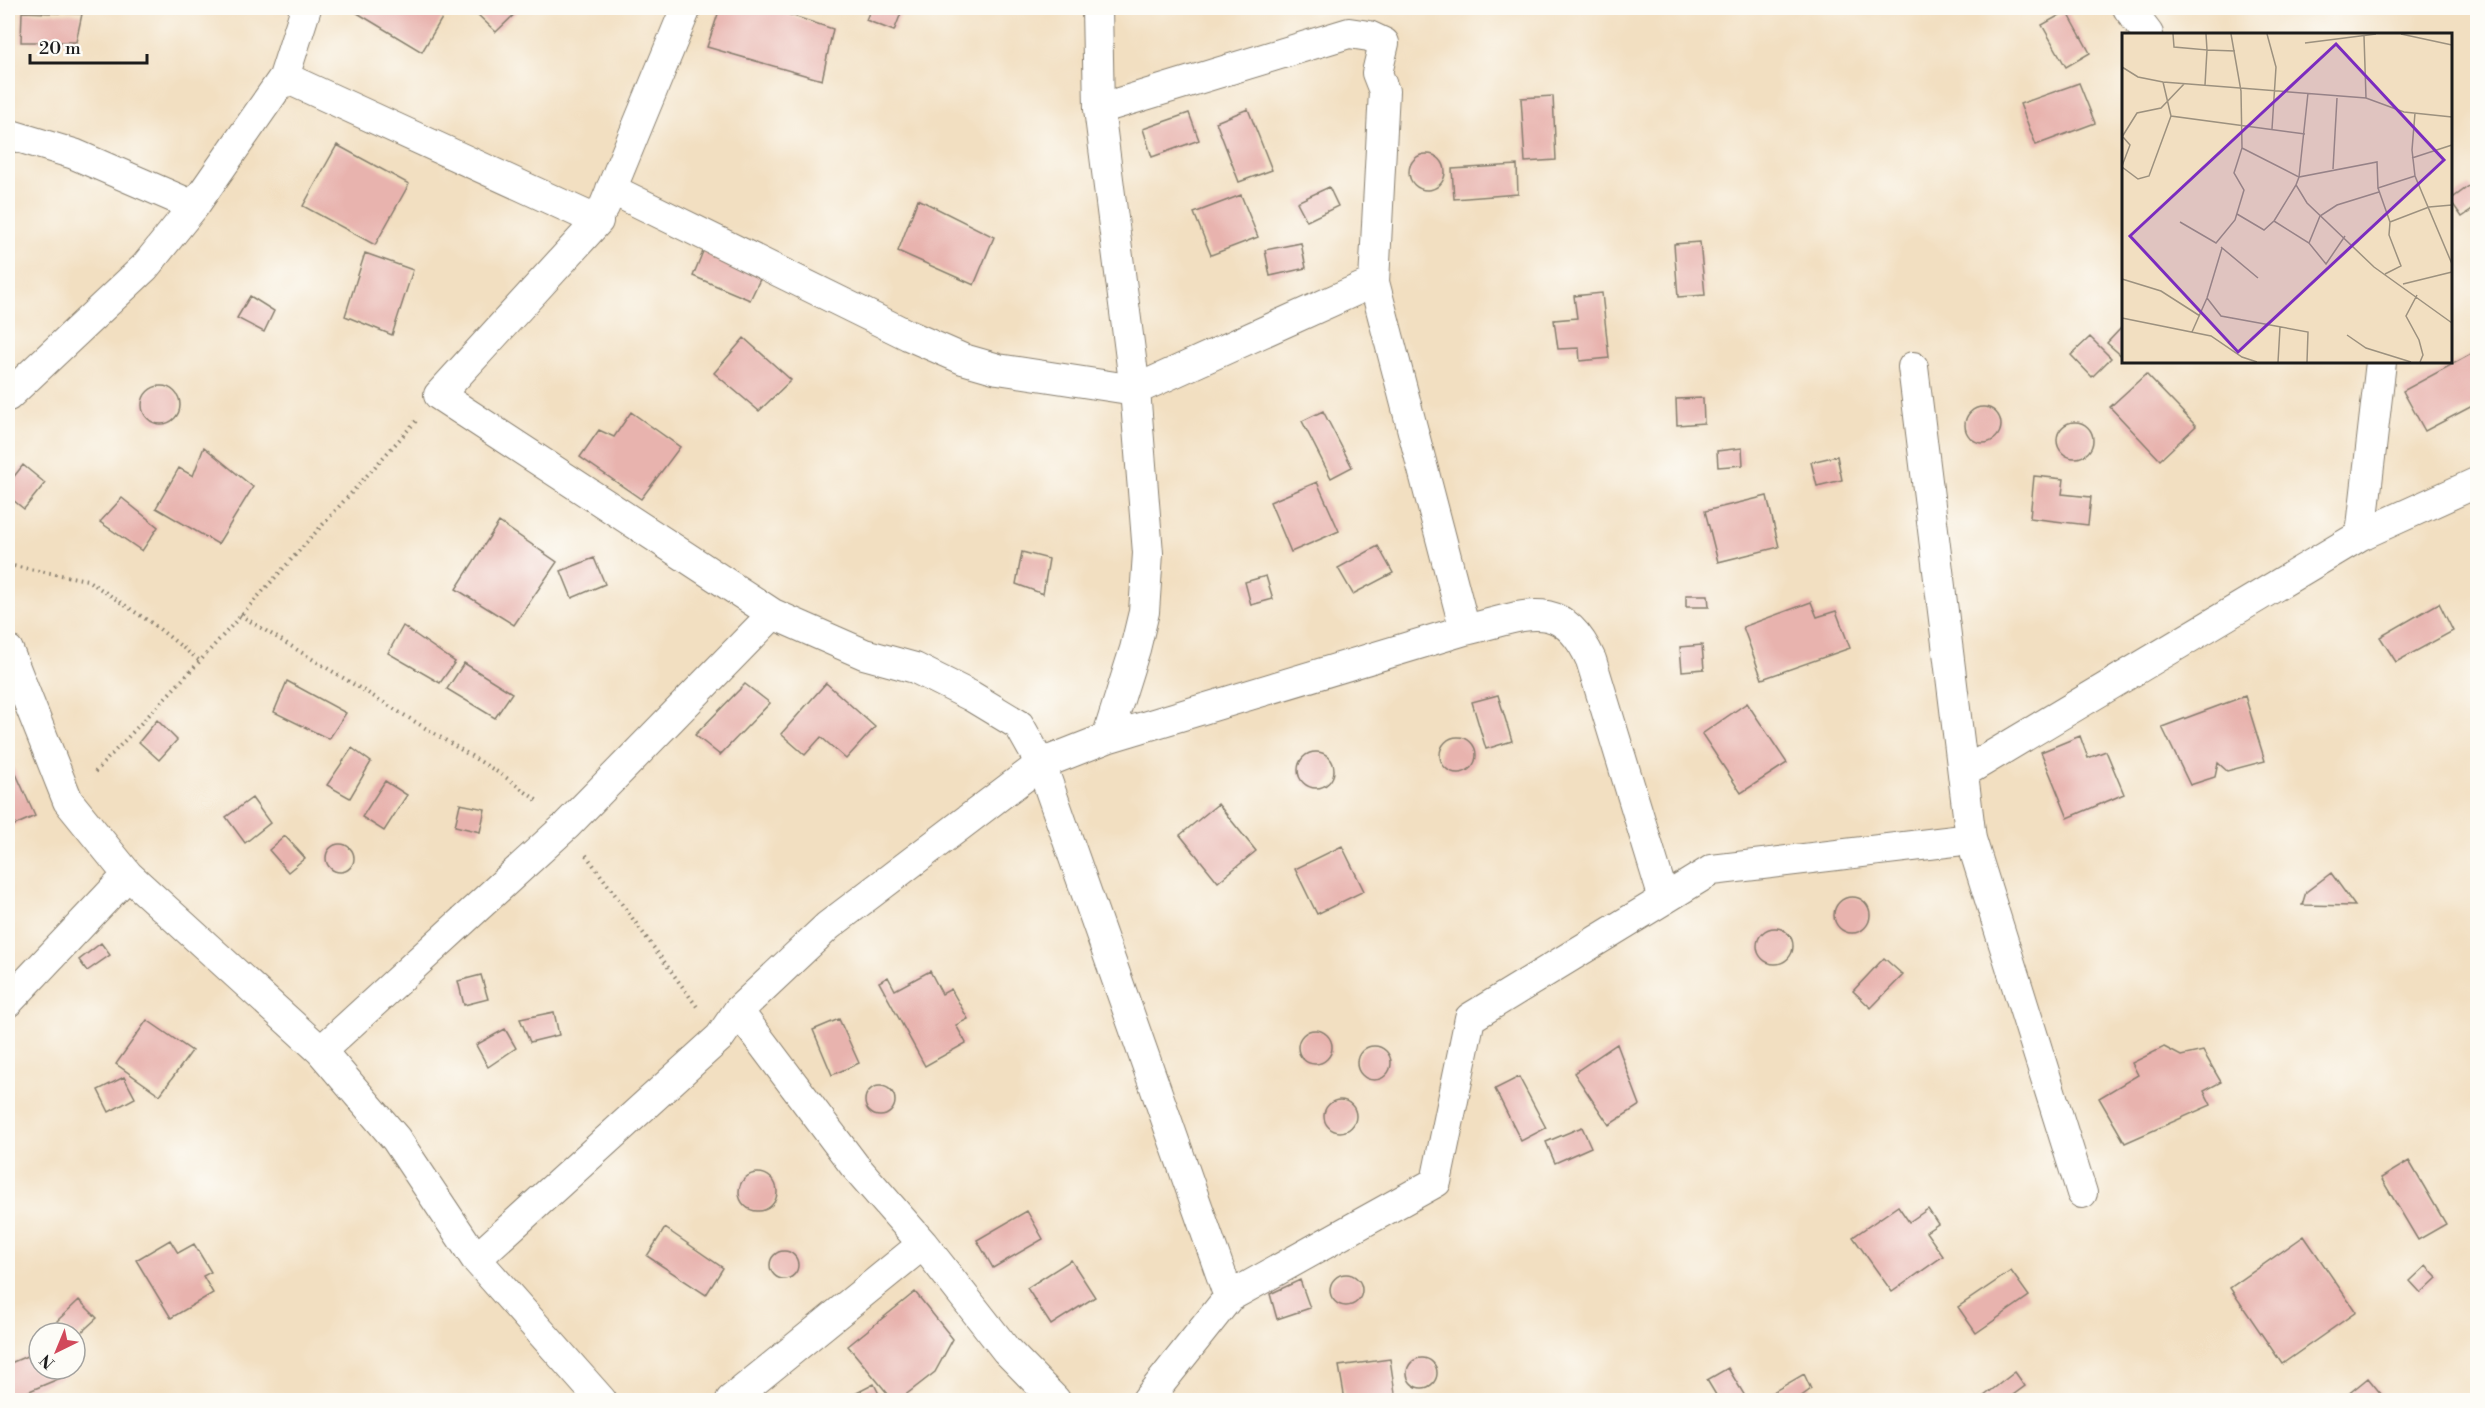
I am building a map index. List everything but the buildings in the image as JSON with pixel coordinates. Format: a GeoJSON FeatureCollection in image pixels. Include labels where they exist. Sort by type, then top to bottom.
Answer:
{"type":"FeatureCollection","features":[{"type":"Feature","properties":{"kind":"street"},"geometry":{"type":"LineString","coordinates":[[8,396],[146,267],[194,206],[284,77],[306,8]]}},
{"type":"Feature","properties":{"kind":"street"},"geometry":{"type":"LineString","coordinates":[[686,8],[598,221],[439,395],[773,614],[864,654],[915,668],[971,696],[1019,726],[1041,764],[1229,1297]]}},
{"type":"Feature","properties":{"kind":"street"},"geometry":{"type":"LineString","coordinates":[[1097,8],[1099,109],[1135,390],[1148,553],[1144,612],[1107,738]]}},
{"type":"Feature","properties":{"kind":"street"},"geometry":{"type":"LineString","coordinates":[[2128,8],[2147,33]]}},
{"type":"Feature","properties":{"kind":"street"},"geometry":{"type":"LineString","coordinates":[[1099,109],[1349,33],[1369,36],[1384,43],[1377,74],[1384,91],[1374,282],[1465,630]]}},
{"type":"Feature","properties":{"kind":"street"},"geometry":{"type":"LineString","coordinates":[[284,77],[598,221]]}},
{"type":"Feature","properties":{"kind":"street"},"geometry":{"type":"LineString","coordinates":[[8,134],[74,154],[194,206]]}},
{"type":"Feature","properties":{"kind":"street"},"geometry":{"type":"LineString","coordinates":[[611,189],[908,335],[963,359],[998,369],[1135,390],[1374,282]]}},
{"type":"Feature","properties":{"kind":"street"},"geometry":{"type":"LineString","coordinates":[[2361,536],[2381,363]]}},
{"type":"Feature","properties":{"kind":"street"},"geometry":{"type":"LineString","coordinates":[[1913,367],[1971,839],[2082,1193]]}},
{"type":"Feature","properties":{"kind":"street"},"geometry":{"type":"LineString","coordinates":[[1963,773],[2361,536],[2478,482]]}},
{"type":"Feature","properties":{"kind":"street"},"geometry":{"type":"LineString","coordinates":[[476,1259],[720,1037],[738,1011],[828,926],[1041,764],[1107,738],[1465,630],[1540,613],[1562,621],[1580,636],[1591,660],[1664,899]]}},
{"type":"Feature","properties":{"kind":"street"},"geometry":{"type":"LineString","coordinates":[[321,1051],[566,826],[773,614]]}},
{"type":"Feature","properties":{"kind":"street"},"geometry":{"type":"LineString","coordinates":[[8,650],[68,801],[128,875],[321,1051],[396,1139],[476,1259],[601,1401]]}},
{"type":"Feature","properties":{"kind":"street"},"geometry":{"type":"LineString","coordinates":[[1147,1401],[1229,1297],[1436,1182],[1470,1017],[1712,870],[1971,839]]}},
{"type":"Feature","properties":{"kind":"street"},"geometry":{"type":"LineString","coordinates":[[8,1002],[128,875]]}},
{"type":"Feature","properties":{"kind":"street"},"geometry":{"type":"LineString","coordinates":[[738,1011],[854,1165],[923,1244],[1006,1350],[1055,1401]]}},
{"type":"Feature","properties":{"kind":"street"},"geometry":{"type":"LineString","coordinates":[[731,1401],[923,1244]]}},
{"type":"Feature","properties":{"kind":"path"},"geometry":{"type":"LineString","coordinates":[[68,801],[200,661],[439,395]]}},
{"type":"Feature","properties":{"kind":"path"},"geometry":{"type":"LineString","coordinates":[[8,565],[87,580],[153,624],[200,661]]}},
{"type":"Feature","properties":{"kind":"path"},"geometry":{"type":"LineString","coordinates":[[240,615],[504,776],[527,792],[566,826],[637,927],[720,1037]]}}]}
